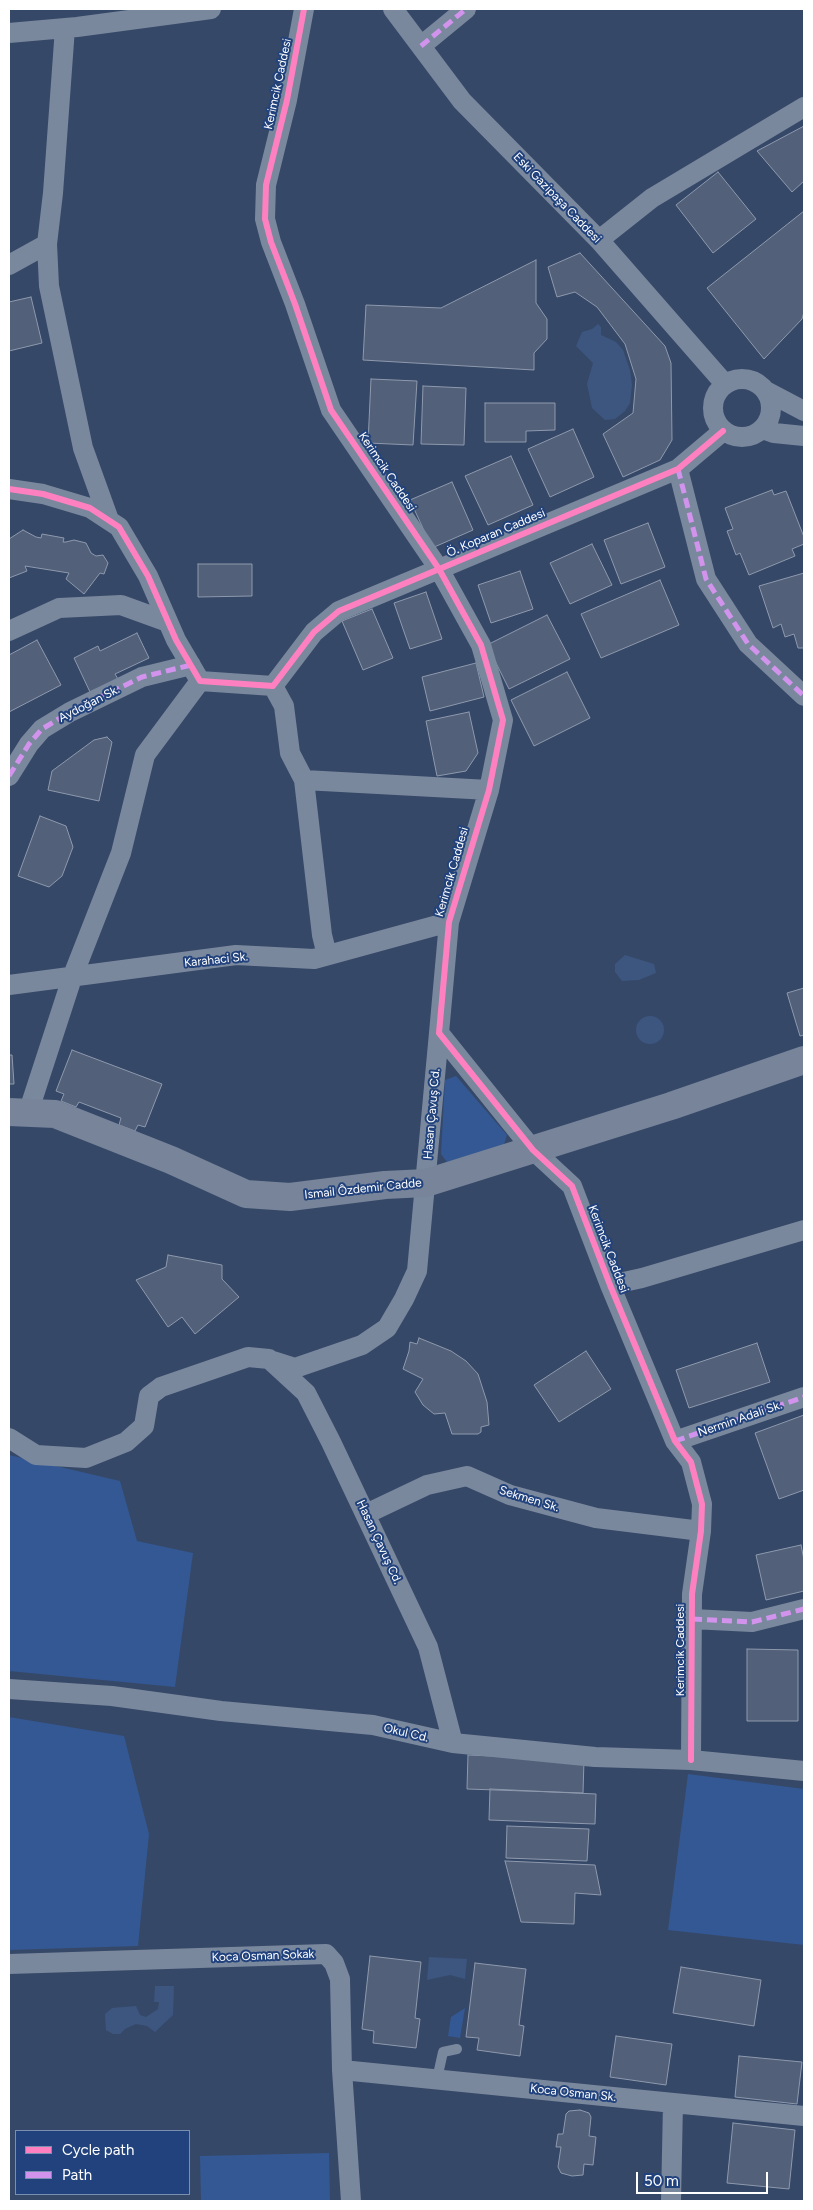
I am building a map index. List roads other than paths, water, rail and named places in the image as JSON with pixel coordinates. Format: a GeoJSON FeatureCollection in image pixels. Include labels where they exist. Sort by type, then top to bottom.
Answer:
{"type":"FeatureCollection","features":[{"type":"Feature","properties":{"kind":"street"},"geometry":{"type":"LineString","coordinates":[[9,33],[65,28],[211,9]]}},
{"type":"Feature","properties":{"kind":"street","name":"Kerimcik Caddesi"},"geometry":{"type":"LineString","coordinates":[[304,9],[287,100],[266,185],[265,219],[270,242],[295,304],[332,410],[439,569],[481,645],[503,720],[489,790],[449,922],[439,1033],[533,1150],[572,1186],[610,1285],[675,1441],[691,1462],[702,1504],[701,1530],[692,1594],[691,1760]]}},
{"type":"Feature","properties":{"kind":"street","name":"Eski Gazipaşa Caddesi"},"geometry":{"type":"LineString","coordinates":[[393,9],[462,101],[599,240],[725,384]]}},
{"type":"Feature","properties":{"kind":"street"},"geometry":{"type":"LineString","coordinates":[[421,46],[466,9]]}},
{"type":"Feature","properties":{"kind":"street"},"geometry":{"type":"LineString","coordinates":[[65,28],[53,193],[47,244],[49,286],[83,448],[109,520]]}},
{"type":"Feature","properties":{"kind":"street"},"geometry":{"type":"LineString","coordinates":[[599,240],[652,198],[804,107]]}},
{"type":"Feature","properties":{"kind":"street"},"geometry":{"type":"LineString","coordinates":[[9,265],[47,244]]}},
{"type":"Feature","properties":{"kind":"street"},"geometry":{"type":"LineString","coordinates":[[766,391],[771,411],[769,421],[763,429],[748,437],[730,435],[717,424],[712,407],[718,390],[732,380],[752,380],[766,391],[804,411]]}},
{"type":"Feature","properties":{"kind":"street"},"geometry":{"type":"LineString","coordinates":[[763,429],[774,433],[804,436]]}},
{"type":"Feature","properties":{"kind":"street","name":"Ö. Koparan Caddesi"},"geometry":{"type":"LineString","coordinates":[[273,686],[314,632],[339,611],[678,469],[723,430]]}},
{"type":"Feature","properties":{"kind":"street"},"geometry":{"type":"LineString","coordinates":[[678,469],[706,579],[748,644],[804,696]]}},
{"type":"Feature","properties":{"kind":"street"},"geometry":{"type":"LineString","coordinates":[[9,489],[43,494],[90,508],[119,527],[148,576],[168,622],[196,673]]}},
{"type":"Feature","properties":{"kind":"street"},"geometry":{"type":"LineString","coordinates":[[9,632],[59,608],[121,605],[168,622]]}},
{"type":"Feature","properties":{"kind":"street"},"geometry":{"type":"LineString","coordinates":[[196,673],[273,686],[284,706],[290,753],[304,780],[322,935],[327,955]]}},
{"type":"Feature","properties":{"kind":"street"},"geometry":{"type":"LineString","coordinates":[[18,1112],[120,853],[145,755],[196,673]]}},
{"type":"Feature","properties":{"kind":"street","name":"Aydoğan Sk."},"geometry":{"type":"LineString","coordinates":[[9,776],[29,744],[42,729],[70,712],[142,677],[196,673]]}},
{"type":"Feature","properties":{"kind":"street"},"geometry":{"type":"LineString","coordinates":[[304,780],[489,790]]}},
{"type":"Feature","properties":{"kind":"street","name":"Karahaci Sk."},"geometry":{"type":"LineString","coordinates":[[9,986],[236,955],[314,958],[449,922]]}},
{"type":"Feature","properties":{"kind":"street","name":"Hasan Çavuş Cd."},"geometry":{"type":"LineString","coordinates":[[9,1438],[36,1454],[86,1458],[126,1442],[144,1426],[149,1396],[161,1387],[248,1357],[269,1359],[295,1368],[362,1345],[387,1328],[404,1299],[417,1271],[439,1033]]}},
{"type":"Feature","properties":{"kind":"street","name":"Ismail Ôzdemir Cadde"},"geometry":{"type":"LineString","coordinates":[[18,1112],[55,1114],[171,1160],[246,1194],[290,1197],[385,1185],[426,1183],[533,1150],[804,1060]]}},
{"type":"Feature","properties":{"kind":"street"},"geometry":{"type":"LineString","coordinates":[[610,1285],[642,1278],[804,1230]]}},
{"type":"Feature","properties":{"kind":"street","name":"Hasan Çavuş Cd."},"geometry":{"type":"LineString","coordinates":[[269,1359],[306,1393],[366,1514],[428,1647],[454,1743]]}},
{"type":"Feature","properties":{"kind":"street","name":"Nermin Adali Sk."},"geometry":{"type":"LineString","coordinates":[[675,1441],[804,1397]]}},
{"type":"Feature","properties":{"kind":"street","name":"Sekmen Sk."},"geometry":{"type":"LineString","coordinates":[[366,1514],[427,1485],[466,1476],[510,1495],[596,1518],[701,1530]]}},
{"type":"Feature","properties":{"kind":"street"},"geometry":{"type":"LineString","coordinates":[[692,1619],[752,1622],[804,1610]]}},
{"type":"Feature","properties":{"kind":"street","name":"Okul Cd."},"geometry":{"type":"LineString","coordinates":[[9,1689],[112,1696],[221,1711],[372,1725],[454,1743],[595,1757],[691,1760],[804,1771]]}},
{"type":"Feature","properties":{"kind":"street","name":"Koca Osman Sokak"},"geometry":{"type":"LineString","coordinates":[[9,1964],[326,1954],[334,1963],[340,1979],[342,2070],[351,2201]]}},
{"type":"Feature","properties":{"kind":"street","name":"Koca Osman Sk."},"geometry":{"type":"LineString","coordinates":[[342,2070],[804,2116]]}},
{"type":"Feature","properties":{"kind":"street"},"geometry":{"type":"LineString","coordinates":[[671,2201],[673,2103]]}},
{"type":"Feature","properties":{"kind":"lane"},"geometry":{"type":"LineString","coordinates":[[437,2079],[443,2052],[457,2049]]}}]}
